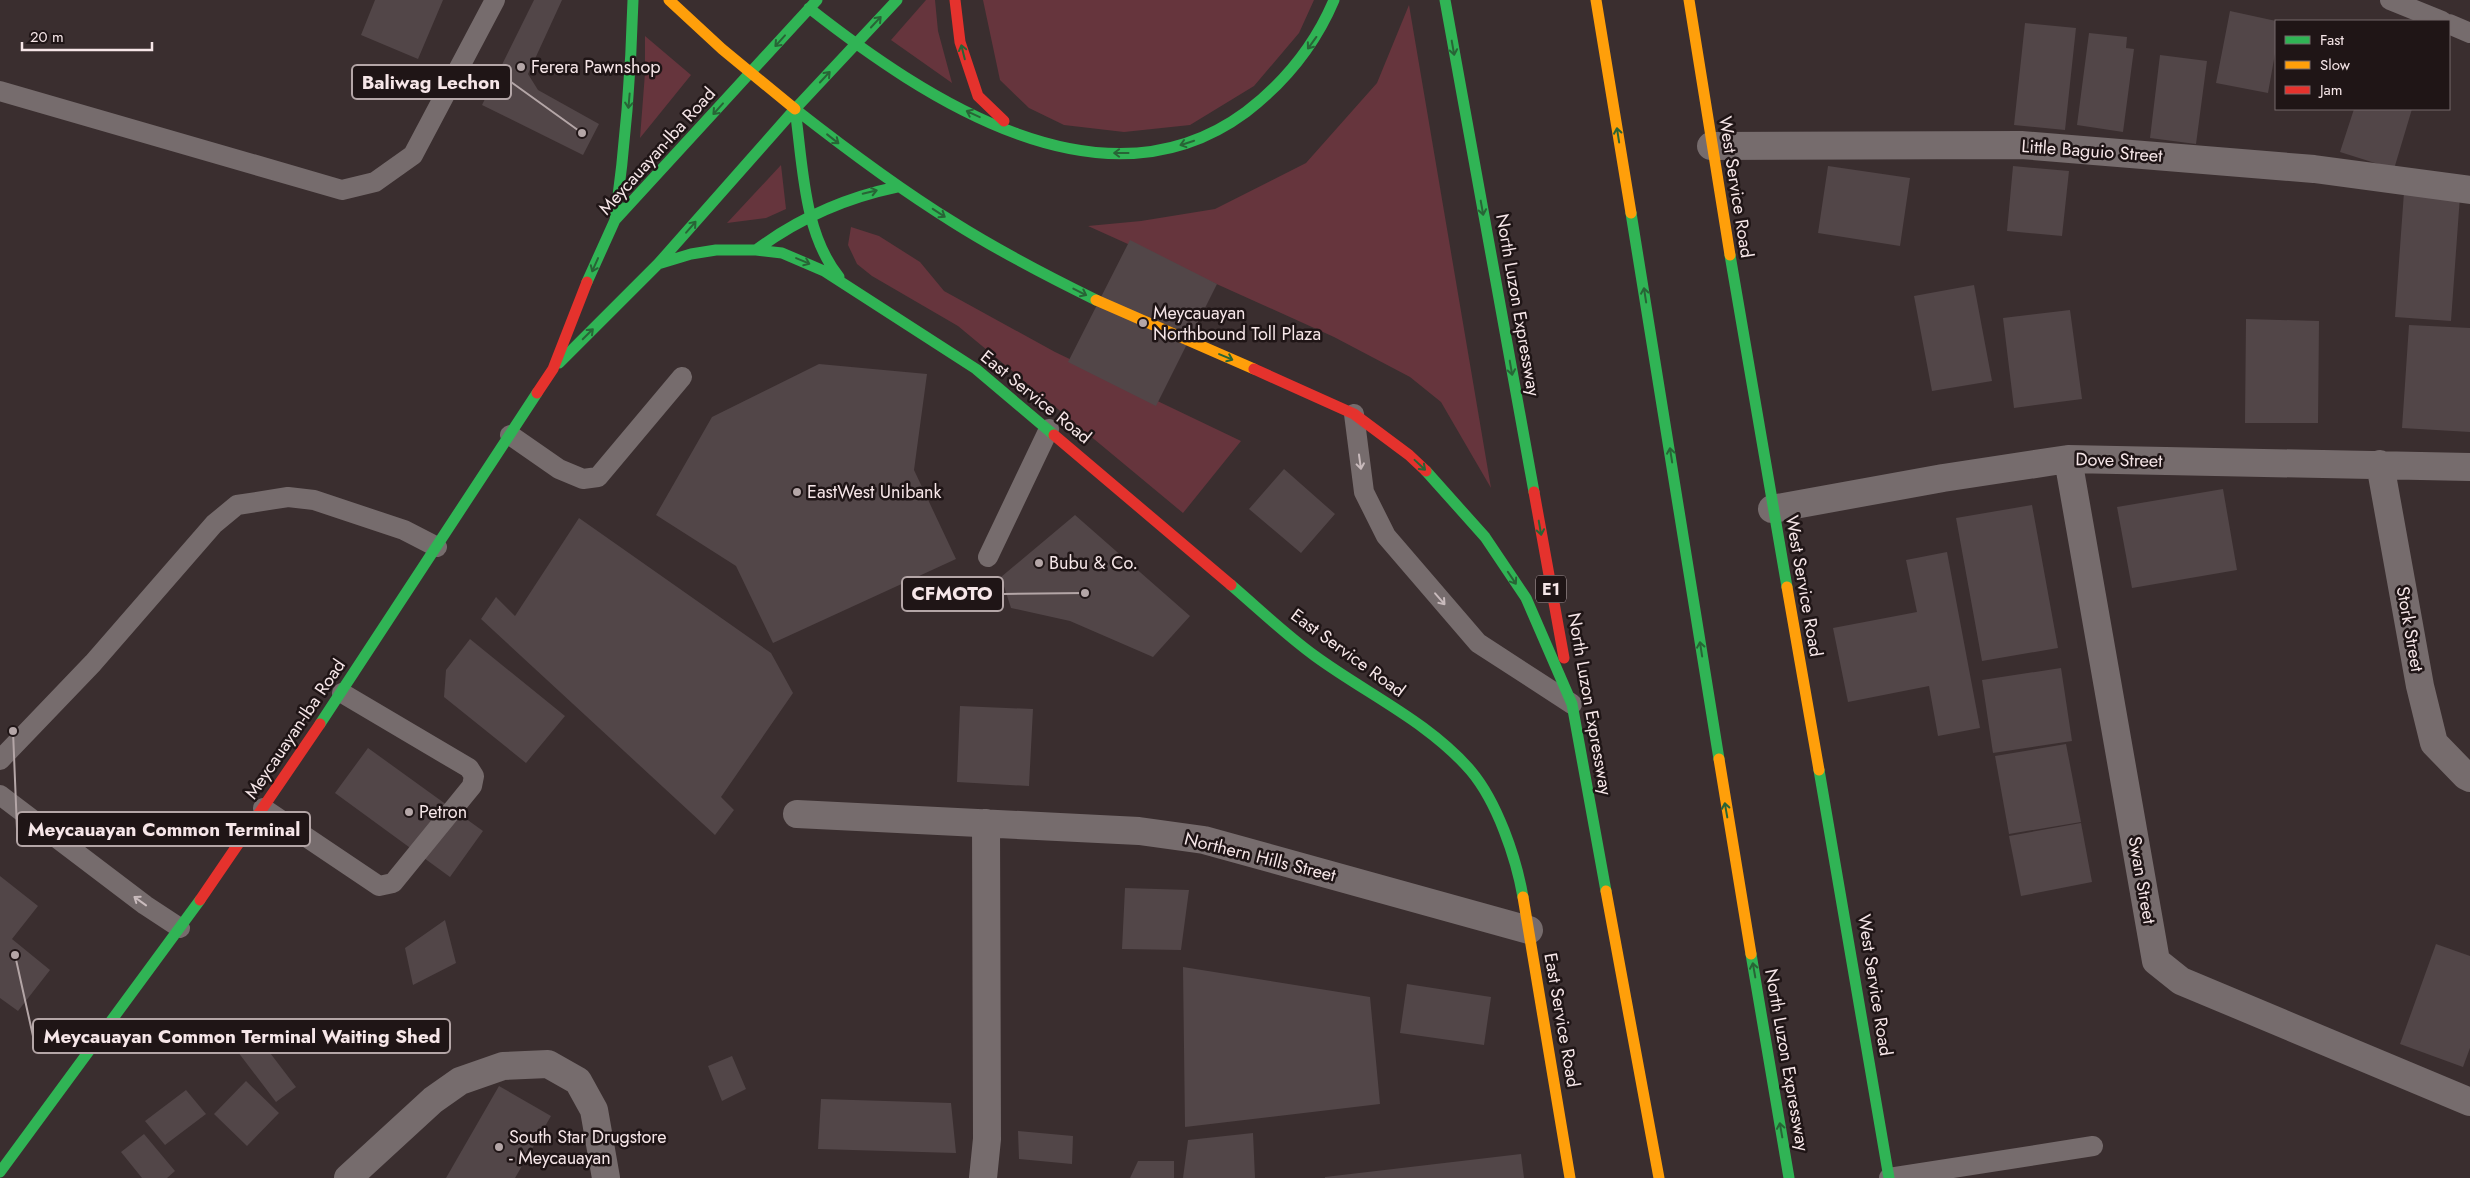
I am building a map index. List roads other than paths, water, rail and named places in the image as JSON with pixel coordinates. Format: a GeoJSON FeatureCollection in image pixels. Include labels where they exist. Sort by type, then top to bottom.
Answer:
{"type":"FeatureCollection","features":[{"type":"Feature","properties":{"kind":"main road"},"geometry":{"type":"LineString","coordinates":[[615,220],[624,154],[630,86],[633,0]]}},
{"type":"Feature","properties":{"kind":"main road"},"geometry":{"type":"LineString","coordinates":[[669,0],[750,73],[795,109],[898,187],[982,240],[1149,325],[1329,401],[1354,414],[1422,467],[1485,537],[1526,598],[1572,704]]}},
{"type":"Feature","properties":{"kind":"main road","name":"Meycauayan-Iba Road"},"geometry":{"type":"LineString","coordinates":[[3,1161],[180,928],[342,693],[553,369],[658,264],[795,109],[897,0]]}},
{"type":"Feature","properties":{"kind":"main road"},"geometry":{"type":"LineString","coordinates":[[955,0],[960,42],[978,96],[1017,134]]}},
{"type":"Feature","properties":{"kind":"main road"},"geometry":{"type":"LineString","coordinates":[[813,4],[854,45],[921,88],[1017,134],[1045,143],[1095,153],[1146,153],[1194,141],[1241,115],[1284,77],[1317,35],[1334,0]]}},
{"type":"Feature","properties":{"kind":"main road","name":"North Luzon Expressway"},"geometry":{"type":"LineString","coordinates":[[1444,0],[1659,1178]]}},
{"type":"Feature","properties":{"kind":"main road","name":"North Luzon Expressway"},"geometry":{"type":"LineString","coordinates":[[1596,0],[1679,503],[1718,760],[1789,1178]]}},
{"type":"Feature","properties":{"kind":"main road","name":"West Service Road"},"geometry":{"type":"LineString","coordinates":[[1689,0],[1711,146],[1772,509],[1841,888],[1889,1178]]}},
{"type":"Feature","properties":{"kind":"main road","name":"Meycauayan-Iba Road"},"geometry":{"type":"LineString","coordinates":[[553,369],[578,302],[615,220],[813,4]]}},
{"type":"Feature","properties":{"kind":"main road","name":"East Service Road"},"geometry":{"type":"LineString","coordinates":[[795,109],[810,214],[818,244],[828,263],[847,287]]}},
{"type":"Feature","properties":{"kind":"main road"},"geometry":{"type":"LineString","coordinates":[[756,250],[775,234],[810,214],[844,199],[898,187]]}},
{"type":"Feature","properties":{"kind":"main road","name":"East Service Road"},"geometry":{"type":"LineString","coordinates":[[658,264],[691,254],[716,250],[782,252],[804,260],[926,335],[976,369],[1050,429],[1315,656],[1381,699],[1443,743],[1472,772],[1491,803],[1506,837],[1520,882],[1570,1178]]}},
{"type":"Feature","properties":{"kind":"street","name":"Little Baguio Street"},"geometry":{"type":"LineString","coordinates":[[1711,146],[2021,145],[2314,169],[2470,190]]}},
{"type":"Feature","properties":{"kind":"street","name":"Dove Street"},"geometry":{"type":"LineString","coordinates":[[1772,509],[1943,478],[2068,459],[2470,466]]}},
{"type":"Feature","properties":{"kind":"street","name":"Swan Street"},"geometry":{"type":"LineString","coordinates":[[2068,459],[2156,961],[2181,981],[2470,1102]]}},
{"type":"Feature","properties":{"kind":"street","name":"Stork Street"},"geometry":{"type":"LineString","coordinates":[[2380,464],[2420,686],[2434,743],[2470,778]]}},
{"type":"Feature","properties":{"kind":"street","name":"Northern Hills Street"},"geometry":{"type":"LineString","coordinates":[[797,814],[1139,831],[1204,840],[1529,930]]}},
{"type":"Feature","properties":{"kind":"street"},"geometry":{"type":"LineString","coordinates":[[983,1178],[987,1139],[986,823]]}},
{"type":"Feature","properties":{"kind":"street"},"geometry":{"type":"LineString","coordinates":[[348,1178],[433,1100],[460,1081],[503,1066],[548,1064],[578,1081],[594,1110],[606,1178]]}},
{"type":"Feature","properties":{"kind":"lane"},"geometry":{"type":"LineString","coordinates":[[0,91],[342,190],[376,182],[413,155],[494,0]]}},
{"type":"Feature","properties":{"kind":"lane"},"geometry":{"type":"LineString","coordinates":[[2390,0],[2440,20]]}},
{"type":"Feature","properties":{"kind":"lane"},"geometry":{"type":"LineString","coordinates":[[2450,24],[2470,33]]}},
{"type":"Feature","properties":{"kind":"lane"},"geometry":{"type":"LineString","coordinates":[[510,435],[559,469],[583,479],[598,477],[682,377]]}},
{"type":"Feature","properties":{"kind":"lane"},"geometry":{"type":"LineString","coordinates":[[1354,414],[1364,492],[1386,536],[1478,643],[1572,704]]}},
{"type":"Feature","properties":{"kind":"lane"},"geometry":{"type":"LineString","coordinates":[[988,557],[1050,429]]}},
{"type":"Feature","properties":{"kind":"lane"},"geometry":{"type":"LineString","coordinates":[[0,760],[93,663],[214,524],[237,505],[288,497],[314,500],[404,530],[437,547]]}},
{"type":"Feature","properties":{"kind":"lane"},"geometry":{"type":"LineString","coordinates":[[262,808],[379,886],[393,883],[472,786],[474,776],[469,768],[342,693]]}},
{"type":"Feature","properties":{"kind":"lane"},"geometry":{"type":"LineString","coordinates":[[0,795],[145,905],[180,928]]}},
{"type":"Feature","properties":{"kind":"lane"},"geometry":{"type":"LineString","coordinates":[[1889,1178],[2093,1146]]}},
{"type":"Feature","properties":{"kind":"place","name":"Ferera Pawnshop"},"geometry":{"type":"Point","coordinates":[521,67]}},
{"type":"Feature","properties":{"kind":"place","name":"Baliwag Lechon"},"geometry":{"type":"Point","coordinates":[582,133]}},
{"type":"Feature","properties":{"kind":"place","name":"Meycauayan Northbound Toll Plaza"},"geometry":{"type":"Point","coordinates":[1143,323]}},
{"type":"Feature","properties":{"kind":"place","name":"EastWest Unibank"},"geometry":{"type":"Point","coordinates":[797,492]}},
{"type":"Feature","properties":{"kind":"place","name":"Bubu & Co."},"geometry":{"type":"Point","coordinates":[1039,563]}},
{"type":"Feature","properties":{"kind":"place","name":"CFMOTO"},"geometry":{"type":"Point","coordinates":[1085,593]}},
{"type":"Feature","properties":{"kind":"place","name":"Meycauayan Common Terminal"},"geometry":{"type":"Point","coordinates":[13,731]}},
{"type":"Feature","properties":{"kind":"place","name":"Petron"},"geometry":{"type":"Point","coordinates":[409,812]}},
{"type":"Feature","properties":{"kind":"place","name":"Meycauayan Common Terminal Waiting Shed"},"geometry":{"type":"Point","coordinates":[15,955]}},
{"type":"Feature","properties":{"kind":"place","name":"South Star Drugstore - Meycauayan"},"geometry":{"type":"Point","coordinates":[499,1147]}}]}
